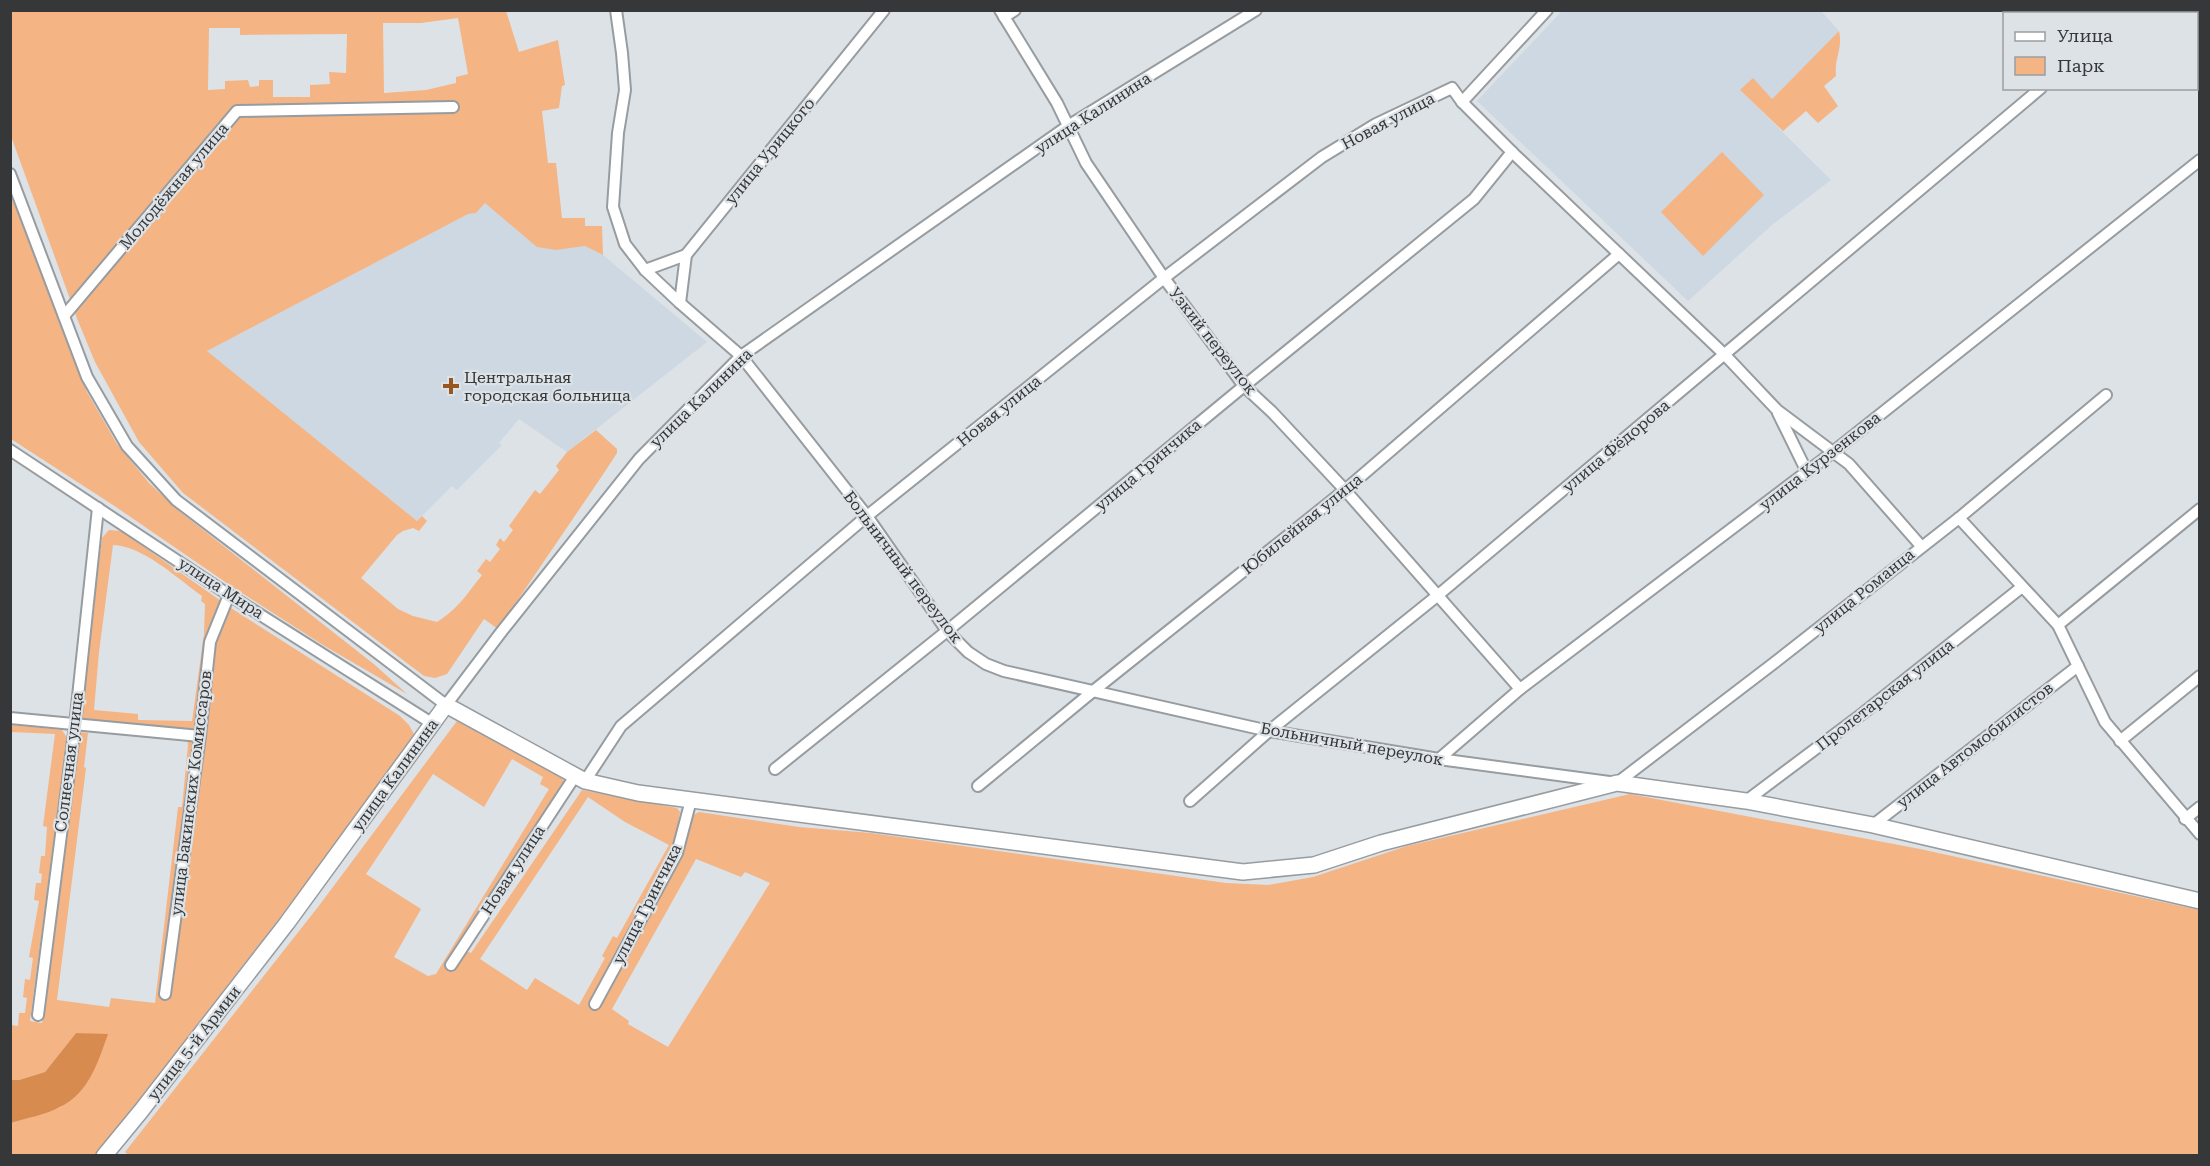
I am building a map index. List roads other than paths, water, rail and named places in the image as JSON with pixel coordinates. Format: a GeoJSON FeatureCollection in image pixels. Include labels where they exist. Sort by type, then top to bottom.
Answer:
{"type":"FeatureCollection","features":[{"type":"Feature","properties":{"kind":"street","name":"Больничный переулок"},"geometry":{"type":"LineString","coordinates":[[616,10],[625,90],[618,133],[613,207],[625,244],[645,270],[741,356],[867,516],[947,631],[968,652],[986,664],[1004,671],[1269,730],[1439,759],[1617,783]]}},
{"type":"Feature","properties":{"kind":"street","name":"улица Урицкого"},"geometry":{"type":"LineString","coordinates":[[686,255],[884,10]]}},
{"type":"Feature","properties":{"kind":"street"},"geometry":{"type":"LineString","coordinates":[[1002,14],[1015,10]]}},
{"type":"Feature","properties":{"kind":"street","name":"улица Калинина"},"geometry":{"type":"LineString","coordinates":[[282,930],[502,631],[639,459],[741,356],[1068,126],[1256,10]]}},
{"type":"Feature","properties":{"kind":"street","name":"Новая улица"},"geometry":{"type":"LineString","coordinates":[[451,965],[580,778],[621,726],[867,516],[1164,278],[1322,158],[1376,124],[1452,88],[1462,102],[1547,10]]}},
{"type":"Feature","properties":{"kind":"street","name":"Узкий переулок"},"geometry":{"type":"LineString","coordinates":[[1002,14],[1057,103],[1086,163],[1164,278],[1244,386],[1272,412],[1344,490],[1521,689]]}},
{"type":"Feature","properties":{"kind":"street","name":"улица Фёдорова"},"geometry":{"type":"LineString","coordinates":[[1190,801],[1269,730],[1437,596],[2039,90]]}},
{"type":"Feature","properties":{"kind":"street"},"geometry":{"type":"LineString","coordinates":[[1462,102],[1724,354],[1777,410],[1849,464],[1921,546]]}},
{"type":"Feature","properties":{"kind":"street","name":"Молодёжная улица"},"geometry":{"type":"LineString","coordinates":[[64,316],[237,111],[453,107]]}},
{"type":"Feature","properties":{"kind":"street","name":"улица Гринчика"},"geometry":{"type":"LineString","coordinates":[[775,769],[1474,199],[1512,152]]}},
{"type":"Feature","properties":{"kind":"street","name":"улица Курзенкова"},"geometry":{"type":"LineString","coordinates":[[1439,759],[1521,689],[1833,452],[2199,160]]}},
{"type":"Feature","properties":{"kind":"street"},"geometry":{"type":"LineString","coordinates":[[10,174],[87,377],[127,446],[176,500],[446,705],[580,778],[638,793],[1243,872],[1314,865],[1381,843],[1617,783],[1746,801],[1873,825],[2199,901]]}},
{"type":"Feature","properties":{"kind":"street","name":"Юбилейная улица"},"geometry":{"type":"LineString","coordinates":[[978,786],[1344,490],[1619,254]]}},
{"type":"Feature","properties":{"kind":"street"},"geometry":{"type":"LineString","coordinates":[[645,270],[686,255],[680,303]]}},
{"type":"Feature","properties":{"kind":"street","name":"улица Романца"},"geometry":{"type":"LineString","coordinates":[[1617,783],[1959,518],[2106,395]]}},
{"type":"Feature","properties":{"kind":"street"},"geometry":{"type":"LineString","coordinates":[[1777,410],[1807,472]]}},
{"type":"Feature","properties":{"kind":"street","name":"улица Мира"},"geometry":{"type":"LineString","coordinates":[[10,450],[229,595],[433,724]]}},
{"type":"Feature","properties":{"kind":"street","name":"Солнечная улица"},"geometry":{"type":"LineString","coordinates":[[38,1015],[75,725],[98,508]]}},
{"type":"Feature","properties":{"kind":"street"},"geometry":{"type":"LineString","coordinates":[[2058,626],[2199,509]]}},
{"type":"Feature","properties":{"kind":"street"},"geometry":{"type":"LineString","coordinates":[[1959,518],[2058,626],[2105,722],[2199,834]]}},
{"type":"Feature","properties":{"kind":"street","name":"Пролетарская улица"},"geometry":{"type":"LineString","coordinates":[[1746,801],[1862,714],[2022,587]]}},
{"type":"Feature","properties":{"kind":"street","name":"улица Бакинских Комиссаров"},"geometry":{"type":"LineString","coordinates":[[165,994],[200,736],[210,642],[229,595]]}},
{"type":"Feature","properties":{"kind":"street","name":"улица Автомобилистов"},"geometry":{"type":"LineString","coordinates":[[1873,825],[2078,666]]}},
{"type":"Feature","properties":{"kind":"street"},"geometry":{"type":"LineString","coordinates":[[2120,741],[2199,676]]}},
{"type":"Feature","properties":{"kind":"street"},"geometry":{"type":"LineString","coordinates":[[10,718],[200,736]]}},
{"type":"Feature","properties":{"kind":"street","name":"улица Гринчика"},"geometry":{"type":"LineString","coordinates":[[595,1004],[677,853],[690,800]]}},
{"type":"Feature","properties":{"kind":"street"},"geometry":{"type":"LineString","coordinates":[[2185,819],[2199,807]]}},
{"type":"Feature","properties":{"kind":"street","name":"улица 5-й Армии"},"geometry":{"type":"LineString","coordinates":[[104,1155],[282,930]]}},
{"type":"Feature","properties":{"kind":"place","name":"Центральная городская больница"},"geometry":{"type":"Point","coordinates":[451,386]}}]}
